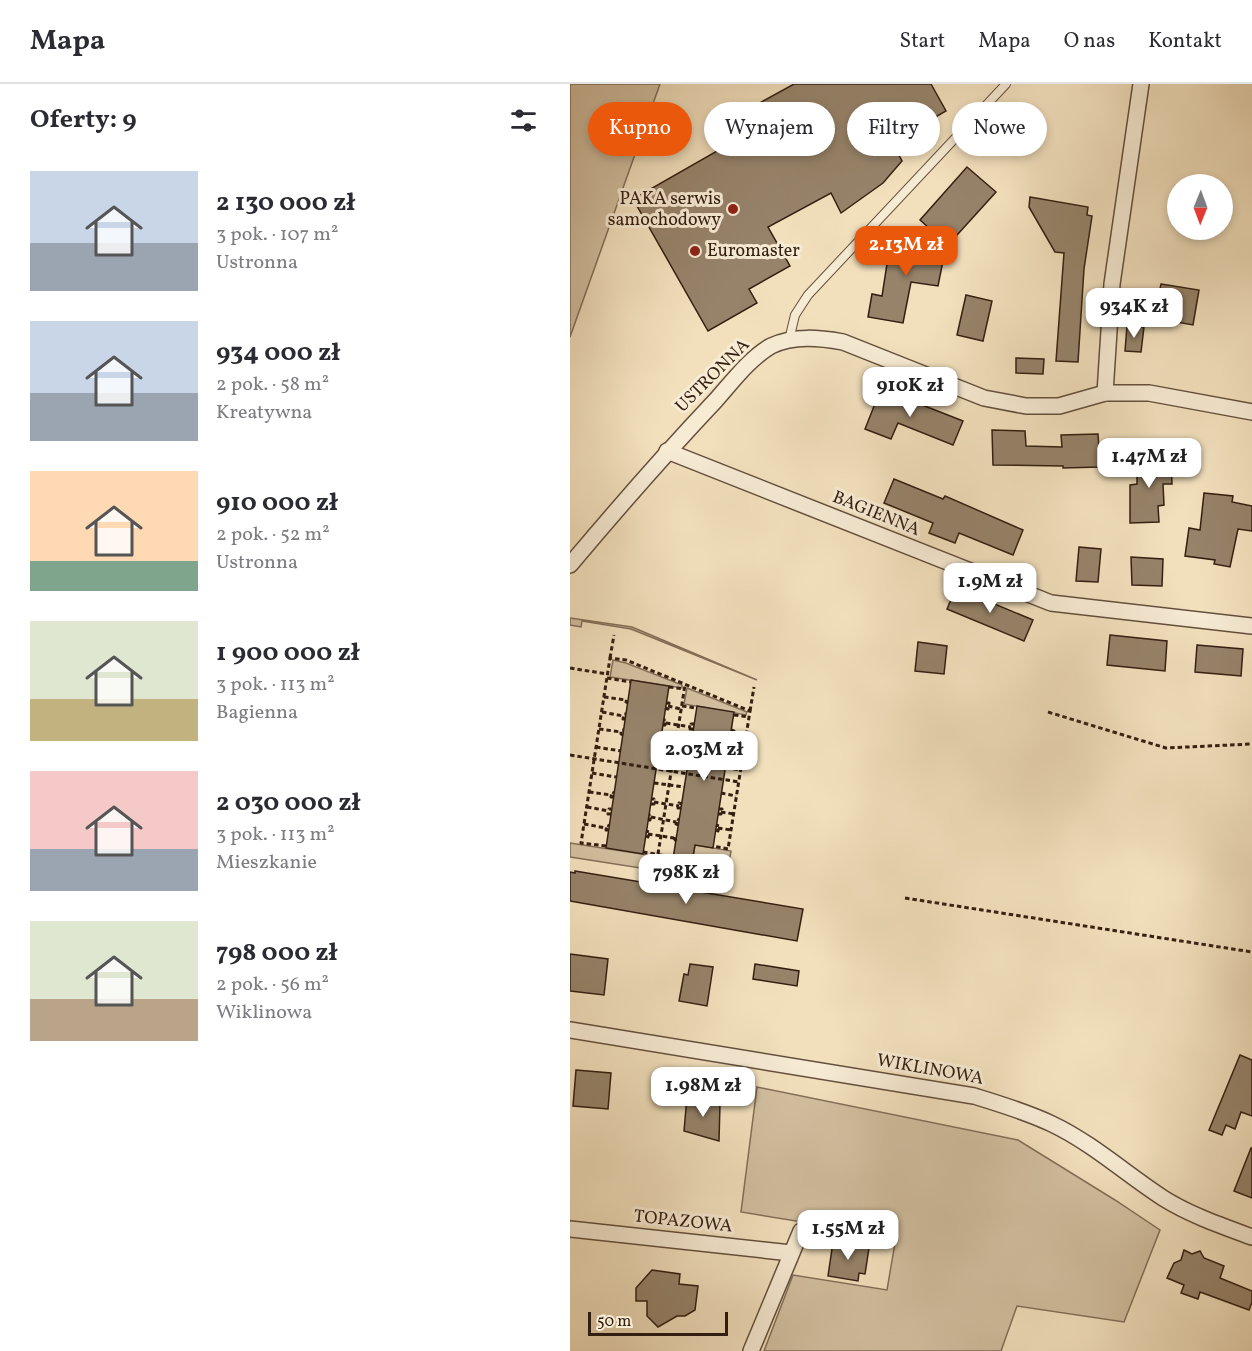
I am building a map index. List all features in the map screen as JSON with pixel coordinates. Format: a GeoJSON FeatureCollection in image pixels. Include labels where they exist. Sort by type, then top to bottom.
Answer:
{"type":"FeatureCollection","features":[{"type":"Feature","properties":{"kind":"street"},"geometry":{"type":"LineString","coordinates":[[1105,393],[1112,284],[1141,84]]}},
{"type":"Feature","properties":{"kind":"street","name":"USTRONNA"},"geometry":{"type":"LineString","coordinates":[[570,565],[667,451],[752,361],[771,346],[789,340],[823,339],[843,342],[984,398],[1026,406],[1059,406],[1105,393],[1149,393],[1252,412]]}},
{"type":"Feature","properties":{"kind":"street","name":"BAGIENNA"},"geometry":{"type":"LineString","coordinates":[[667,451],[1051,603],[1252,627]]}},
{"type":"Feature","properties":{"kind":"street","name":"WIKLINOWA"},"geometry":{"type":"LineString","coordinates":[[570,1030],[974,1096],[1014,1108],[1052,1124],[1082,1141],[1166,1199],[1208,1220],[1252,1237]]}},
{"type":"Feature","properties":{"kind":"street","name":"TOPAZOWA"},"geometry":{"type":"LineString","coordinates":[[570,1229],[791,1253]]}},
{"type":"Feature","properties":{"kind":"street"},"geometry":{"type":"LineString","coordinates":[[751,1351],[801,1231]]}},
{"type":"Feature","properties":{"kind":"lane"},"geometry":{"type":"LineString","coordinates":[[789,340],[795,315],[808,295],[1006,84]]}},
{"type":"Feature","properties":{"kind":"path"},"geometry":{"type":"LineString","coordinates":[[606,846],[581,843],[614,634]]}},
{"type":"Feature","properties":{"kind":"path"},"geometry":{"type":"LineString","coordinates":[[610,658],[626,660],[685,687],[750,711]]}},
{"type":"Feature","properties":{"kind":"path"},"geometry":{"type":"LineString","coordinates":[[570,668],[631,682]]}},
{"type":"Feature","properties":{"kind":"path"},"geometry":{"type":"LineString","coordinates":[[669,687],[685,687]]}},
{"type":"Feature","properties":{"kind":"path"},"geometry":{"type":"LineString","coordinates":[[658,854],[685,687]]}},
{"type":"Feature","properties":{"kind":"path"},"geometry":{"type":"LineString","coordinates":[[713,846],[728,849],[754,687]]}},
{"type":"Feature","properties":{"kind":"path"},"geometry":{"type":"LineString","coordinates":[[604,697],[628,700]]}},
{"type":"Feature","properties":{"kind":"path"},"geometry":{"type":"LineString","coordinates":[[667,706],[696,708]]}},
{"type":"Feature","properties":{"kind":"path"},"geometry":{"type":"LineString","coordinates":[[602,712],[625,716]]}},
{"type":"Feature","properties":{"kind":"path"},"geometry":{"type":"LineString","coordinates":[[1048,712],[1166,748],[1252,744]]}},
{"type":"Feature","properties":{"kind":"path"},"geometry":{"type":"LineString","coordinates":[[734,714],[749,717]]}},
{"type":"Feature","properties":{"kind":"path"},"geometry":{"type":"LineString","coordinates":[[664,722],[693,727]]}},
{"type":"Feature","properties":{"kind":"path"},"geometry":{"type":"LineString","coordinates":[[599,729],[623,732]]}},
{"type":"Feature","properties":{"kind":"path"},"geometry":{"type":"LineString","coordinates":[[732,733],[746,735]]}},
{"type":"Feature","properties":{"kind":"path"},"geometry":{"type":"LineString","coordinates":[[662,738],[690,743]]}},
{"type":"Feature","properties":{"kind":"path"},"geometry":{"type":"LineString","coordinates":[[596,747],[621,751]]}},
{"type":"Feature","properties":{"kind":"path"},"geometry":{"type":"LineString","coordinates":[[729,749],[744,752]]}},
{"type":"Feature","properties":{"kind":"path"},"geometry":{"type":"LineString","coordinates":[[570,755],[739,782]]}},
{"type":"Feature","properties":{"kind":"path"},"geometry":{"type":"LineString","coordinates":[[658,757],[688,762]]}},
{"type":"Feature","properties":{"kind":"path"},"geometry":{"type":"LineString","coordinates":[[726,768],[741,770]]}},
{"type":"Feature","properties":{"kind":"path"},"geometry":{"type":"LineString","coordinates":[[592,773],[616,777]]}},
{"type":"Feature","properties":{"kind":"path"},"geometry":{"type":"LineString","coordinates":[[654,783],[684,788]]}},
{"type":"Feature","properties":{"kind":"path"},"geometry":{"type":"LineString","coordinates":[[589,792],[613,795]]}},
{"type":"Feature","properties":{"kind":"path"},"geometry":{"type":"LineString","coordinates":[[722,793],[736,795]]}},
{"type":"Feature","properties":{"kind":"path"},"geometry":{"type":"LineString","coordinates":[[652,801],[680,806]]}},
{"type":"Feature","properties":{"kind":"path"},"geometry":{"type":"LineString","coordinates":[[587,807],[610,812]]}},
{"type":"Feature","properties":{"kind":"path"},"geometry":{"type":"LineString","coordinates":[[719,812],[734,814]]}},
{"type":"Feature","properties":{"kind":"path"},"geometry":{"type":"LineString","coordinates":[[649,817],[678,822]]}},
{"type":"Feature","properties":{"kind":"path"},"geometry":{"type":"LineString","coordinates":[[584,824],[608,828]]}},
{"type":"Feature","properties":{"kind":"path"},"geometry":{"type":"LineString","coordinates":[[717,828],[731,830]]}},
{"type":"Feature","properties":{"kind":"path"},"geometry":{"type":"LineString","coordinates":[[647,834],[675,838]]}},
{"type":"Feature","properties":{"kind":"path"},"geometry":{"type":"LineString","coordinates":[[643,852],[673,857]]}},
{"type":"Feature","properties":{"kind":"path"},"geometry":{"type":"LineString","coordinates":[[905,898],[1252,952]]}},
{"type":"Feature","properties":{"kind":"shaded area"},"geometry":{"type":"Polygon","coordinates":[[[570,84],[660,84],[654,102],[588,102],[588,156],[634,156],[570,337],[570,84]]]}},
{"type":"Feature","properties":{"kind":"shaded area"},"geometry":{"type":"Polygon","coordinates":[[[570,618],[632,627],[757,680],[631,629],[582,621],[581,627],[570,625],[570,618]]]}},
{"type":"Feature","properties":{"kind":"shaded area"},"geometry":{"type":"Polygon","coordinates":[[[613,660],[682,685],[682,688],[610,677],[613,660]]]}},
{"type":"Feature","properties":{"kind":"shaded area"},"geometry":{"type":"Polygon","coordinates":[[[687,688],[747,712],[746,715],[684,704],[687,688]]]}},
{"type":"Feature","properties":{"kind":"shaded area"},"geometry":{"type":"Polygon","coordinates":[[[570,843],[692,862],[695,845],[731,851],[729,863],[701,859],[698,877],[570,857],[570,843]]]}},
{"type":"Feature","properties":{"kind":"shaded area"},"geometry":{"type":"Polygon","coordinates":[[[757,1087],[1018,1140],[1115,1200],[1160,1230],[1124,1322],[1017,1306],[1001,1351],[764,1351],[793,1275],[887,1290],[896,1237],[741,1212],[757,1087]]]}},
{"type":"Feature","properties":{"kind":"building"},"geometry":{"type":"Polygon","coordinates":[[[794,84],[931,84],[946,111],[940,114],[940,102],[847,102],[847,156],[899,156],[902,161],[883,183],[841,213],[831,193],[768,227],[790,266],[749,289],[757,303],[708,331],[633,199],[708,156],[835,156],[835,102],[761,102],[794,84]]]}},
{"type":"Feature","properties":{"kind":"building"},"geometry":{"type":"Polygon","coordinates":[[[967,167],[996,192],[948,245],[920,220],[967,167]]]}},
{"type":"Feature","properties":{"kind":"building"},"geometry":{"type":"Polygon","coordinates":[[[1030,197],[1088,207],[1087,215],[1092,216],[1084,269],[1078,362],[1056,361],[1064,253],[1055,252],[1029,207],[1030,197]]]}},
{"type":"Feature","properties":{"kind":"building"},"geometry":{"type":"Polygon","coordinates":[[[891,238],[946,246],[938,286],[911,282],[903,323],[868,317],[872,294],[882,296],[891,238]]]}},
{"type":"Feature","properties":{"kind":"building"},"geometry":{"type":"Polygon","coordinates":[[[1161,284],[1199,290],[1193,325],[1154,318],[1161,284]]]}},
{"type":"Feature","properties":{"kind":"building"},"geometry":{"type":"Polygon","coordinates":[[[966,295],[992,301],[983,341],[957,335],[966,295]]]}},
{"type":"Feature","properties":{"kind":"building"},"geometry":{"type":"Polygon","coordinates":[[[1127,326],[1144,327],[1141,352],[1125,351],[1127,326]]]}},
{"type":"Feature","properties":{"kind":"building"},"geometry":{"type":"Polygon","coordinates":[[[1016,358],[1044,359],[1043,374],[1016,373],[1016,358]]]}},
{"type":"Feature","properties":{"kind":"building"},"geometry":{"type":"Polygon","coordinates":[[[882,386],[908,397],[907,399],[963,421],[953,445],[898,423],[891,439],[865,429],[882,386]]]}},
{"type":"Feature","properties":{"kind":"building"},"geometry":{"type":"Polygon","coordinates":[[[992,430],[1025,431],[1026,446],[1062,447],[1061,435],[1098,434],[1100,467],[993,465],[992,430]]]}},
{"type":"Feature","properties":{"kind":"building"},"geometry":{"type":"Polygon","coordinates":[[[1171,457],[1172,484],[1163,484],[1164,505],[1158,506],[1159,522],[1130,523],[1130,485],[1137,484],[1137,458],[1171,457]]]}},
{"type":"Feature","properties":{"kind":"building"},"geometry":{"type":"Polygon","coordinates":[[[894,479],[943,499],[945,496],[1023,530],[1013,555],[959,533],[955,543],[929,533],[933,523],[884,503],[894,479]]]}},
{"type":"Feature","properties":{"kind":"building"},"geometry":{"type":"Polygon","coordinates":[[[1204,493],[1233,496],[1232,502],[1252,506],[1252,531],[1238,529],[1230,567],[1214,564],[1215,560],[1185,556],[1189,528],[1200,530],[1204,493]]]}},
{"type":"Feature","properties":{"kind":"building"},"geometry":{"type":"Polygon","coordinates":[[[1079,547],[1101,549],[1098,582],[1076,581],[1079,547]]]}},
{"type":"Feature","properties":{"kind":"building"},"geometry":{"type":"Polygon","coordinates":[[[1131,557],[1163,559],[1162,586],[1132,585],[1131,557]]]}},
{"type":"Feature","properties":{"kind":"building"},"geometry":{"type":"Polygon","coordinates":[[[956,588],[1033,620],[1024,641],[947,609],[956,588]]]}},
{"type":"Feature","properties":{"kind":"building"},"geometry":{"type":"Polygon","coordinates":[[[1110,635],[1167,641],[1165,671],[1107,665],[1110,635]]]}},
{"type":"Feature","properties":{"kind":"building"},"geometry":{"type":"Polygon","coordinates":[[[918,642],[947,646],[944,674],[915,671],[918,642]]]}},
{"type":"Feature","properties":{"kind":"building"},"geometry":{"type":"Polygon","coordinates":[[[1197,645],[1243,649],[1241,676],[1195,672],[1197,645]]]}},
{"type":"Feature","properties":{"kind":"building"},"geometry":{"type":"Polygon","coordinates":[[[631,680],[669,686],[643,854],[606,848],[631,680]]]}},
{"type":"Feature","properties":{"kind":"building"},"geometry":{"type":"Polygon","coordinates":[[[697,706],[734,712],[713,848],[695,845],[692,862],[673,859],[697,706]]]}},
{"type":"Feature","properties":{"kind":"building"},"geometry":{"type":"Polygon","coordinates":[[[575,871],[803,909],[797,941],[570,901],[570,872],[575,873],[575,871]]]}},
{"type":"Feature","properties":{"kind":"building"},"geometry":{"type":"Polygon","coordinates":[[[570,954],[608,959],[604,995],[570,991],[570,954]]]}},
{"type":"Feature","properties":{"kind":"building"},"geometry":{"type":"Polygon","coordinates":[[[690,964],[713,967],[707,1006],[679,1001],[684,974],[688,975],[690,964]]]}},
{"type":"Feature","properties":{"kind":"building"},"geometry":{"type":"Polygon","coordinates":[[[755,964],[799,971],[797,986],[753,979],[755,964]]]}},
{"type":"Feature","properties":{"kind":"building"},"geometry":{"type":"Polygon","coordinates":[[[1240,1055],[1252,1060],[1252,1116],[1241,1112],[1235,1129],[1226,1125],[1222,1135],[1209,1130],[1240,1055]]]}},
{"type":"Feature","properties":{"kind":"building"},"geometry":{"type":"Polygon","coordinates":[[[576,1070],[611,1073],[608,1109],[573,1106],[576,1070]]]}},
{"type":"Feature","properties":{"kind":"building"},"geometry":{"type":"Polygon","coordinates":[[[687,1097],[720,1104],[719,1141],[684,1131],[687,1097]]]}},
{"type":"Feature","properties":{"kind":"building"},"geometry":{"type":"Polygon","coordinates":[[[1252,1148],[1252,1198],[1234,1191],[1252,1148]]]}},
{"type":"Feature","properties":{"kind":"building"},"geometry":{"type":"Polygon","coordinates":[[[833,1242],[869,1248],[865,1274],[859,1273],[858,1281],[828,1276],[833,1242]]]}},
{"type":"Feature","properties":{"kind":"building"},"geometry":{"type":"Polygon","coordinates":[[[1184,1250],[1192,1254],[1200,1251],[1204,1258],[1224,1266],[1220,1278],[1252,1291],[1249,1310],[1200,1292],[1198,1299],[1181,1293],[1184,1285],[1167,1278],[1174,1263],[1181,1260],[1184,1250]]]}},
{"type":"Feature","properties":{"kind":"building"},"geometry":{"type":"Polygon","coordinates":[[[652,1270],[680,1274],[679,1284],[698,1286],[695,1310],[685,1316],[677,1316],[658,1327],[647,1316],[647,1301],[636,1301],[636,1288],[652,1270]]]}},
{"type":"Feature","properties":{"kind":"place","name":"PAKA serwis samochodowy"},"geometry":{"type":"Point","coordinates":[733,209]}},
{"type":"Feature","properties":{"kind":"place","name":"Euromaster"},"geometry":{"type":"Point","coordinates":[695,251]}}]}
